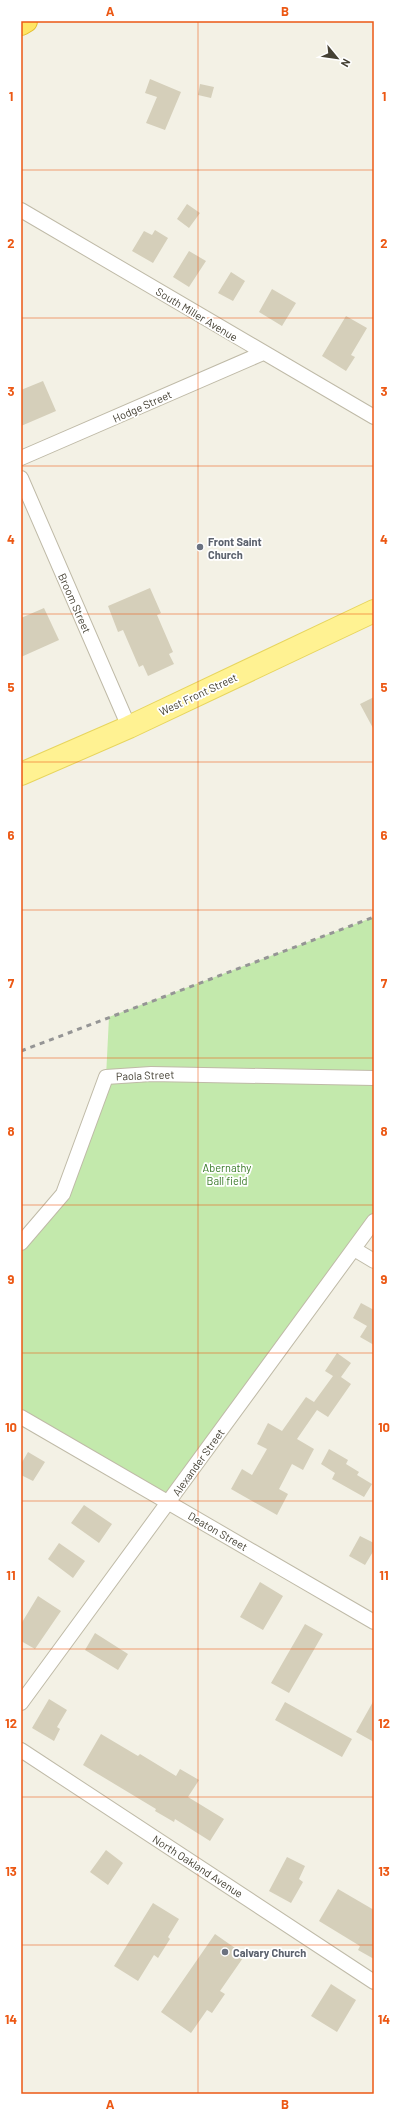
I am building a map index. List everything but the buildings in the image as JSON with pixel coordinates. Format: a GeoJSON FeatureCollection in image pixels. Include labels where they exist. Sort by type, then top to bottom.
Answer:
{"type":"FeatureCollection","features":[{"type":"Feature","properties":{"kind":"highway"},"geometry":{"type":"LineString","coordinates":[[21,24],[26,21]]}},
{"type":"Feature","properties":{"kind":"main road","name":"West Front Street"},"geometry":{"type":"LineString","coordinates":[[21,774],[129,727],[374,611]]}},
{"type":"Feature","properties":{"kind":"street","name":"South Miller Avenue"},"geometry":{"type":"LineString","coordinates":[[21,210],[374,417]]}},
{"type":"Feature","properties":{"kind":"street","name":"Hodge Street"},"geometry":{"type":"LineString","coordinates":[[21,458],[263,353]]}},
{"type":"Feature","properties":{"kind":"street","name":"Broom Street"},"geometry":{"type":"LineString","coordinates":[[21,478],[129,727]]}},
{"type":"Feature","properties":{"kind":"street","name":"Paola Street"},"geometry":{"type":"LineString","coordinates":[[21,1243],[62,1194],[106,1077],[151,1074],[374,1078]]}},
{"type":"Feature","properties":{"kind":"street","name":"Alexander Street"},"geometry":{"type":"LineString","coordinates":[[21,1703],[374,1221]]}},
{"type":"Feature","properties":{"kind":"street"},"geometry":{"type":"LineString","coordinates":[[354,1249],[374,1261]]}},
{"type":"Feature","properties":{"kind":"street","name":"Deaton Street"},"geometry":{"type":"LineString","coordinates":[[21,1417],[374,1622]]}},
{"type":"Feature","properties":{"kind":"street","name":"North Oakland Avenue"},"geometry":{"type":"LineString","coordinates":[[21,1750],[374,1982]]}},
{"type":"Feature","properties":{"kind":"green space","name":"Abernathy Ball field"},"geometry":{"type":"Polygon","coordinates":[[[374,917],[374,1221],[168,1503],[21,1417],[21,1243],[63,1194],[106,1077],[109,1017],[374,917]]]}},
{"type":"Feature","properties":{"kind":"railway"},"geometry":{"type":"LineString","coordinates":[[21,1051],[374,917]]}},
{"type":"Feature","properties":{"kind":"place","name":"Front Saint Church"},"geometry":{"type":"Point","coordinates":[200,547]}},
{"type":"Feature","properties":{"kind":"place","name":"Calvary Church"},"geometry":{"type":"Point","coordinates":[225,1952]}}]}
